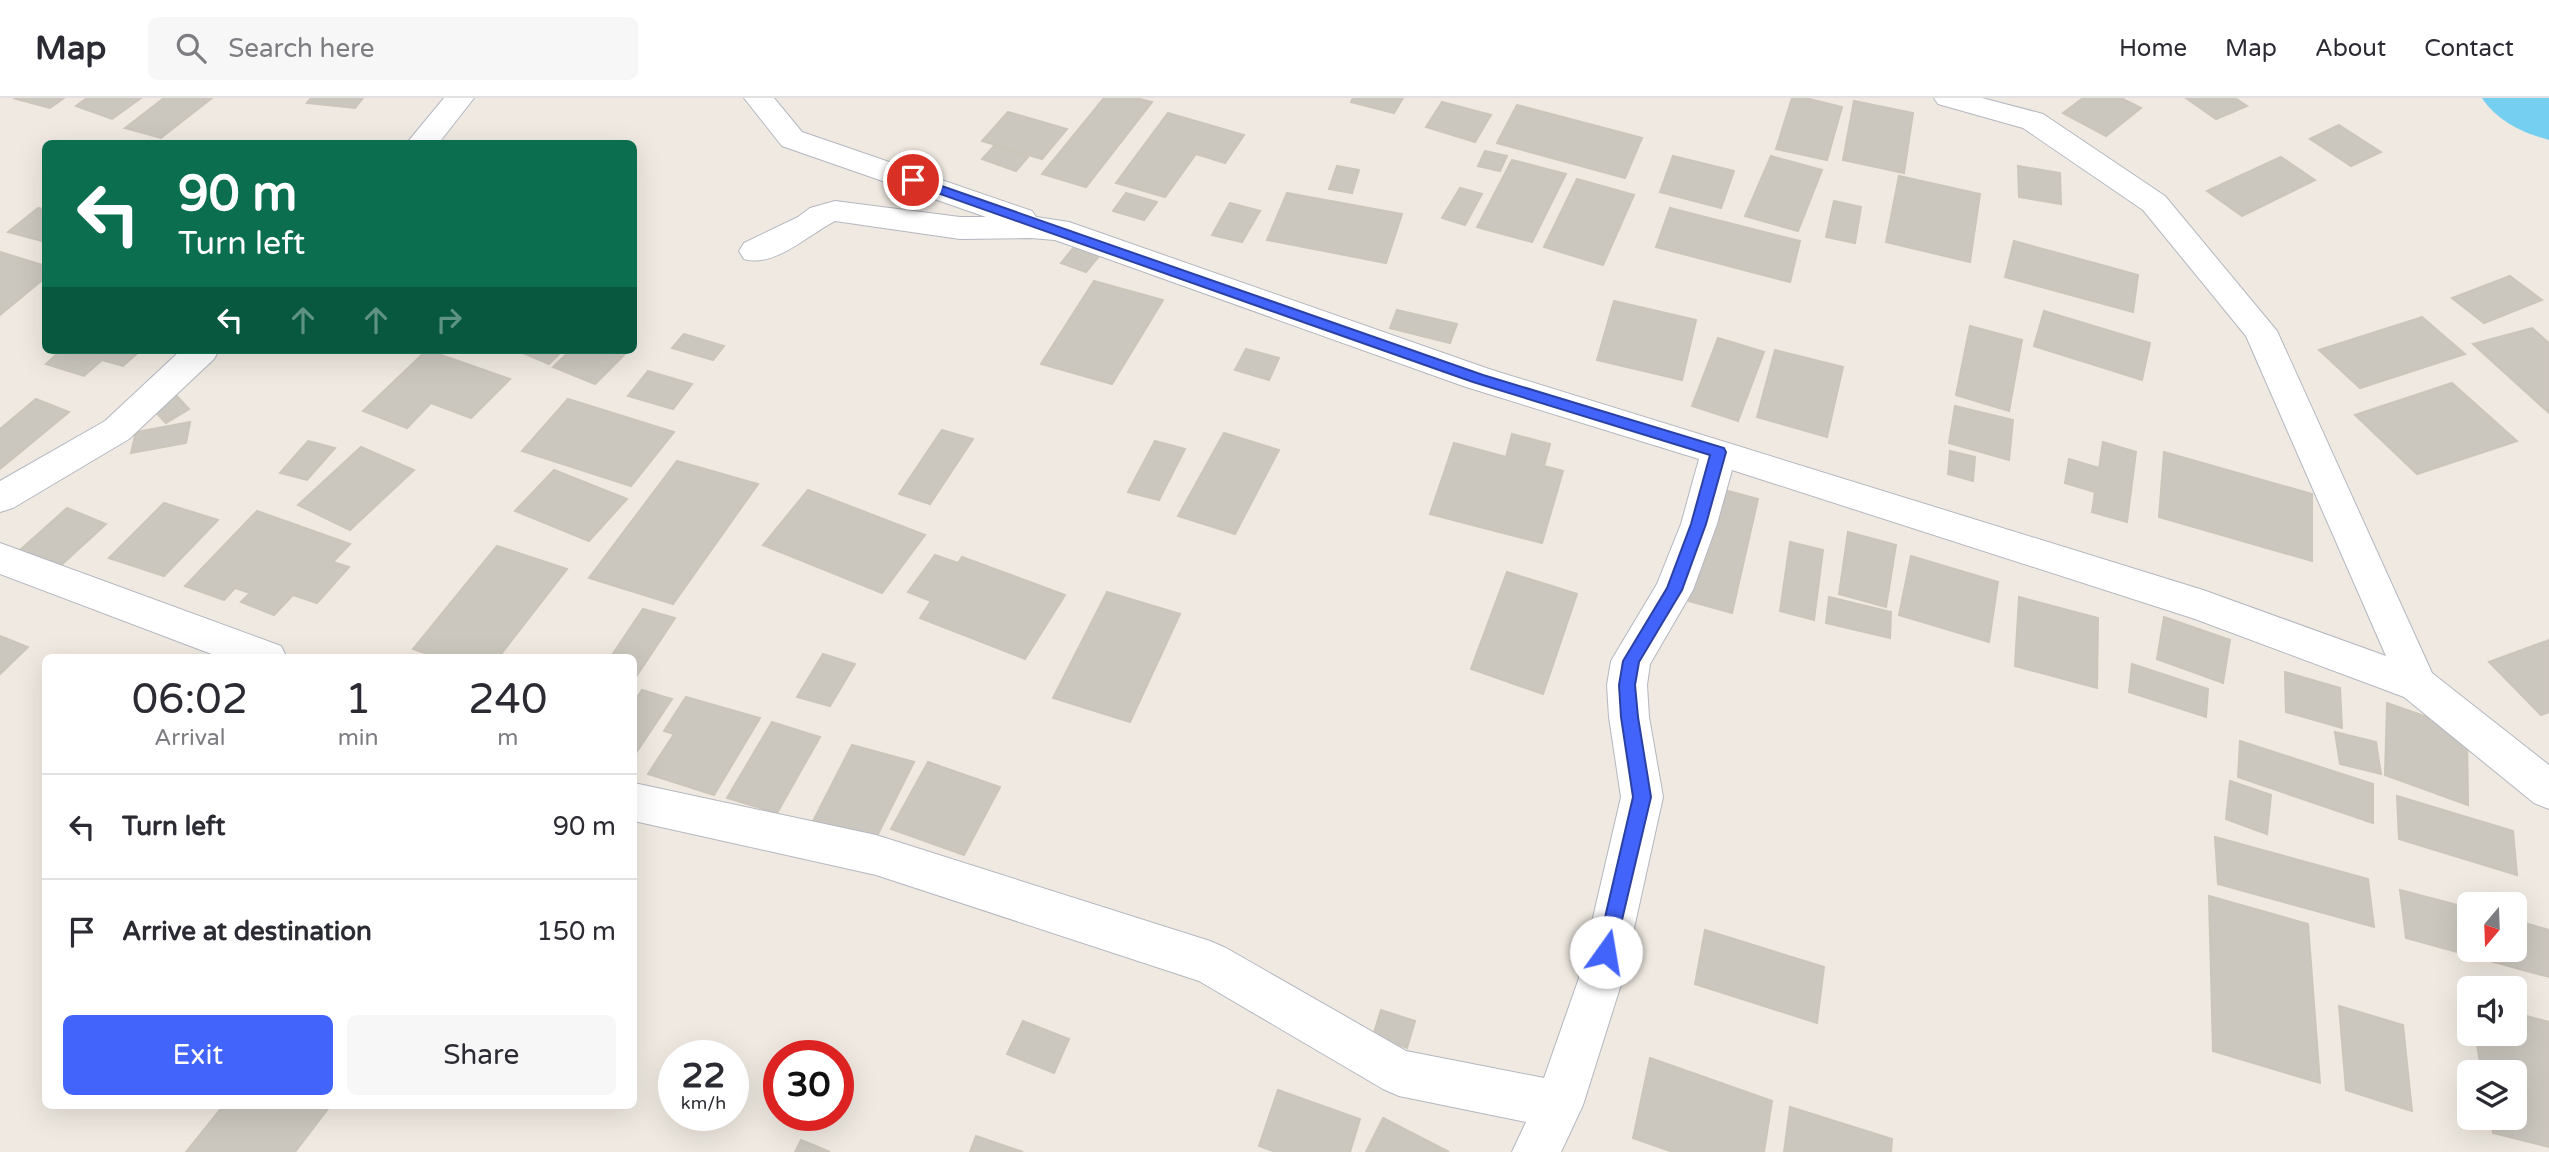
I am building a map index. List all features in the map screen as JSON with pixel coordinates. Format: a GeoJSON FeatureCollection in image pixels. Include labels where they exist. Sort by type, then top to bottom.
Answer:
{"type":"FeatureCollection","features":[{"type":"Feature","properties":{"kind":"street"},"geometry":{"type":"LineString","coordinates":[[424,140],[460,98]]}},
{"type":"Feature","properties":{"kind":"street"},"geometry":{"type":"LineString","coordinates":[[758,98],[792,139],[1478,379],[1719,452],[2203,606],[2418,685],[2549,790]]}},
{"type":"Feature","properties":{"kind":"street"},"geometry":{"type":"LineString","coordinates":[[1948,98],[2033,121],[2154,203],[2260,331],[2418,685]]}},
{"type":"Feature","properties":{"kind":"street"},"geometry":{"type":"LineString","coordinates":[[755,251],[809,225],[821,215],[835,211],[960,228],[1031,227],[1058,230]]}},
{"type":"Feature","properties":{"kind":"street"},"geometry":{"type":"LineString","coordinates":[[0,498],[89,449],[117,430],[198,354]]}},
{"type":"Feature","properties":{"kind":"street"},"geometry":{"type":"LineString","coordinates":[[1536,1152],[1559,1105],[1601,978],[1642,797],[1629,717],[1627,685],[1631,661],[1674,590],[1699,524],[1719,452]]}},
{"type":"Feature","properties":{"kind":"street"},"geometry":{"type":"LineString","coordinates":[[0,558],[256,654]]}},
{"type":"Feature","properties":{"kind":"street"},"geometry":{"type":"LineString","coordinates":[[637,803],[876,855],[1209,963],[1399,1073],[1559,1105]]}},
{"type":"Feature","properties":{"kind":"building"},"geometry":{"type":"Polygon","coordinates":[[[13,98],[64,98],[50,108],[13,98]]]}},
{"type":"Feature","properties":{"kind":"building"},"geometry":{"type":"Polygon","coordinates":[[[87,98],[141,98],[112,119],[76,106],[87,98]]]}},
{"type":"Feature","properties":{"kind":"building"},"geometry":{"type":"Polygon","coordinates":[[[164,98],[212,98],[161,138],[125,128],[164,98]]]}},
{"type":"Feature","properties":{"kind":"building"},"geometry":{"type":"Polygon","coordinates":[[[311,98],[363,98],[355,108],[307,103],[311,98]]]}},
{"type":"Feature","properties":{"kind":"building"},"geometry":{"type":"Polygon","coordinates":[[[1104,98],[1136,98],[1152,102],[1086,187],[1042,174],[1104,98]]]}},
{"type":"Feature","properties":{"kind":"building"},"geometry":{"type":"Polygon","coordinates":[[[1353,98],[1403,98],[1394,113],[1351,102],[1353,98]]]}},
{"type":"Feature","properties":{"kind":"building"},"geometry":{"type":"Polygon","coordinates":[[[1792,98],[1805,98],[1842,107],[1827,160],[1776,149],[1792,98]]]}},
{"type":"Feature","properties":{"kind":"building"},"geometry":{"type":"Polygon","coordinates":[[[2083,98],[2121,98],[2141,108],[2106,136],[2063,113],[2083,98]]]}},
{"type":"Feature","properties":{"kind":"building"},"geometry":{"type":"Polygon","coordinates":[[[2186,98],[2235,98],[2247,106],[2216,119],[2186,98]]]}},
{"type":"Feature","properties":{"kind":"building"},"geometry":{"type":"Polygon","coordinates":[[[1854,101],[1913,113],[1904,173],[1843,160],[1854,101]]]}},
{"type":"Feature","properties":{"kind":"building"},"geometry":{"type":"Polygon","coordinates":[[[1442,102],[1491,115],[1475,142],[1426,127],[1442,102]]]}},
{"type":"Feature","properties":{"kind":"building"},"geometry":{"type":"Polygon","coordinates":[[[1517,105],[1642,138],[1625,178],[1497,143],[1517,105]]]}},
{"type":"Feature","properties":{"kind":"building"},"geometry":{"type":"Polygon","coordinates":[[[1008,112],[1067,129],[1042,159],[982,141],[1008,112]]]}},
{"type":"Feature","properties":{"kind":"building"},"geometry":{"type":"Polygon","coordinates":[[[1168,113],[1244,135],[1225,163],[1196,154],[1165,197],[1116,183],[1168,113]]]}},
{"type":"Feature","properties":{"kind":"building"},"geometry":{"type":"Polygon","coordinates":[[[2339,125],[2381,152],[2351,166],[2310,139],[2339,125]]]}},
{"type":"Feature","properties":{"kind":"building"},"geometry":{"type":"Polygon","coordinates":[[[995,145],[1028,157],[1016,171],[982,159],[995,145]]]}},
{"type":"Feature","properties":{"kind":"building"},"geometry":{"type":"Polygon","coordinates":[[[1485,151],[1507,156],[1500,171],[1478,166],[1485,151]]]}},
{"type":"Feature","properties":{"kind":"building"},"geometry":{"type":"Polygon","coordinates":[[[1673,156],[1734,171],[1721,208],[1660,192],[1673,156]]]}},
{"type":"Feature","properties":{"kind":"building"},"geometry":{"type":"Polygon","coordinates":[[[1771,156],[1822,170],[1798,231],[1745,216],[1771,156]]]}},
{"type":"Feature","properties":{"kind":"building"},"geometry":{"type":"Polygon","coordinates":[[[2281,157],[2315,180],[2242,216],[2207,191],[2281,157]]]}},
{"type":"Feature","properties":{"kind":"building"},"geometry":{"type":"Polygon","coordinates":[[[1512,160],[1566,174],[1532,242],[1477,227],[1512,160]]]}},
{"type":"Feature","properties":{"kind":"building"},"geometry":{"type":"Polygon","coordinates":[[[1337,166],[1359,170],[1352,193],[1329,189],[1337,166]]]}},
{"type":"Feature","properties":{"kind":"building"},"geometry":{"type":"Polygon","coordinates":[[[2018,166],[2060,173],[2061,204],[2019,197],[2018,166]]]}},
{"type":"Feature","properties":{"kind":"building"},"geometry":{"type":"Polygon","coordinates":[[[1899,176],[1980,194],[1970,262],[1886,242],[1899,176]]]}},
{"type":"Feature","properties":{"kind":"building"},"geometry":{"type":"Polygon","coordinates":[[[1577,179],[1634,195],[1603,265],[1544,247],[1577,179]]]}},
{"type":"Feature","properties":{"kind":"building"},"geometry":{"type":"Polygon","coordinates":[[[1460,188],[1482,194],[1465,225],[1442,218],[1460,188]]]}},
{"type":"Feature","properties":{"kind":"building"},"geometry":{"type":"Polygon","coordinates":[[[1126,193],[1157,202],[1144,220],[1113,211],[1126,193]]]}},
{"type":"Feature","properties":{"kind":"building"},"geometry":{"type":"Polygon","coordinates":[[[1287,193],[1402,214],[1386,263],[1267,240],[1287,193]]]}},
{"type":"Feature","properties":{"kind":"building"},"geometry":{"type":"Polygon","coordinates":[[[1834,201],[1861,207],[1855,243],[1826,237],[1834,201]]]}},
{"type":"Feature","properties":{"kind":"building"},"geometry":{"type":"Polygon","coordinates":[[[1230,203],[1260,211],[1242,242],[1212,235],[1230,203]]]}},
{"type":"Feature","properties":{"kind":"building"},"geometry":{"type":"Polygon","coordinates":[[[38,208],[42,209],[42,241],[8,232],[38,208]]]}},
{"type":"Feature","properties":{"kind":"building"},"geometry":{"type":"Polygon","coordinates":[[[1670,208],[1800,241],[1790,282],[1656,247],[1670,208]]]}},
{"type":"Feature","properties":{"kind":"building"},"geometry":{"type":"Polygon","coordinates":[[[1079,241],[1104,250],[1086,272],[1061,263],[1079,241]]]}},
{"type":"Feature","properties":{"kind":"building"},"geometry":{"type":"Polygon","coordinates":[[[2014,241],[2138,275],[2133,312],[2005,277],[2014,241]]]}},
{"type":"Feature","properties":{"kind":"building"},"geometry":{"type":"Polygon","coordinates":[[[0,252],[42,265],[42,280],[0,315],[0,252]]]}},
{"type":"Feature","properties":{"kind":"building"},"geometry":{"type":"Polygon","coordinates":[[[2510,276],[2542,300],[2484,323],[2452,298],[2510,276]]]}},
{"type":"Feature","properties":{"kind":"building"},"geometry":{"type":"Polygon","coordinates":[[[1094,281],[1163,300],[1112,384],[1041,364],[1094,281]]]}},
{"type":"Feature","properties":{"kind":"building"},"geometry":{"type":"Polygon","coordinates":[[[1614,301],[1696,320],[1682,380],[1597,360],[1614,301]]]}},
{"type":"Feature","properties":{"kind":"building"},"geometry":{"type":"Polygon","coordinates":[[[1397,310],[1457,324],[1450,343],[1390,328],[1397,310]]]}},
{"type":"Feature","properties":{"kind":"building"},"geometry":{"type":"Polygon","coordinates":[[[2044,311],[2150,343],[2142,380],[2034,346],[2044,311]]]}},
{"type":"Feature","properties":{"kind":"building"},"geometry":{"type":"Polygon","coordinates":[[[2422,317],[2465,354],[2360,388],[2319,350],[2422,317]]]}},
{"type":"Feature","properties":{"kind":"building"},"geometry":{"type":"Polygon","coordinates":[[[1970,326],[2022,340],[2009,411],[1956,395],[1970,326]]]}},
{"type":"Feature","properties":{"kind":"building"},"geometry":{"type":"Polygon","coordinates":[[[2532,328],[2549,343],[2549,413],[2473,344],[2532,328]]]}},
{"type":"Feature","properties":{"kind":"building"},"geometry":{"type":"Polygon","coordinates":[[[684,334],[724,346],[713,360],[672,348],[684,334]]]}},
{"type":"Feature","properties":{"kind":"building"},"geometry":{"type":"Polygon","coordinates":[[[1718,338],[1764,352],[1738,421],[1692,406],[1718,338]]]}},
{"type":"Feature","properties":{"kind":"building"},"geometry":{"type":"Polygon","coordinates":[[[1246,349],[1279,358],[1269,380],[1235,370],[1246,349]]]}},
{"type":"Feature","properties":{"kind":"building"},"geometry":{"type":"Polygon","coordinates":[[[1775,350],[1843,367],[1827,437],[1757,417],[1775,350]]]}},
{"type":"Feature","properties":{"kind":"building"},"geometry":{"type":"Polygon","coordinates":[[[57,354],[136,354],[123,366],[102,360],[84,376],[46,364],[57,354]]]}},
{"type":"Feature","properties":{"kind":"building"},"geometry":{"type":"Polygon","coordinates":[[[423,354],[438,354],[510,379],[471,418],[431,403],[407,428],[363,411],[423,354]]]}},
{"type":"Feature","properties":{"kind":"building"},"geometry":{"type":"Polygon","coordinates":[[[525,354],[559,354],[549,364],[525,354]]]}},
{"type":"Feature","properties":{"kind":"building"},"geometry":{"type":"Polygon","coordinates":[[[567,354],[625,354],[595,384],[553,367],[567,354]]]}},
{"type":"Feature","properties":{"kind":"building"},"geometry":{"type":"Polygon","coordinates":[[[648,371],[692,384],[673,409],[628,396],[648,371]]]}},
{"type":"Feature","properties":{"kind":"building"},"geometry":{"type":"Polygon","coordinates":[[[2452,383],[2517,441],[2417,474],[2355,415],[2452,383]]]}},
{"type":"Feature","properties":{"kind":"building"},"geometry":{"type":"Polygon","coordinates":[[[172,391],[189,409],[166,423],[148,404],[172,391]]]}},
{"type":"Feature","properties":{"kind":"building"},"geometry":{"type":"Polygon","coordinates":[[[36,399],[69,412],[0,469],[0,429],[36,399]]]}},
{"type":"Feature","properties":{"kind":"building"},"geometry":{"type":"Polygon","coordinates":[[[568,399],[674,432],[631,486],[522,451],[568,399]]]}},
{"type":"Feature","properties":{"kind":"building"},"geometry":{"type":"Polygon","coordinates":[[[1955,406],[2013,420],[2009,460],[1949,443],[1955,406]]]}},
{"type":"Feature","properties":{"kind":"building"},"geometry":{"type":"Polygon","coordinates":[[[190,422],[186,443],[131,453],[136,432],[190,422]]]}},
{"type":"Feature","properties":{"kind":"building"},"geometry":{"type":"Polygon","coordinates":[[[942,430],[973,439],[930,504],[899,494],[942,430]]]}},
{"type":"Feature","properties":{"kind":"building"},"geometry":{"type":"Polygon","coordinates":[[[1224,433],[1279,450],[1235,534],[1178,516],[1224,433]]]}},
{"type":"Feature","properties":{"kind":"building"},"geometry":{"type":"Polygon","coordinates":[[[1512,434],[1550,444],[1544,466],[1563,471],[1542,543],[1430,514],[1454,443],[1506,457],[1512,434]]]}},
{"type":"Feature","properties":{"kind":"building"},"geometry":{"type":"Polygon","coordinates":[[[308,441],[335,448],[307,480],[280,473],[308,441]]]}},
{"type":"Feature","properties":{"kind":"building"},"geometry":{"type":"Polygon","coordinates":[[[1155,441],[1185,449],[1159,500],[1128,492],[1155,441]]]}},
{"type":"Feature","properties":{"kind":"building"},"geometry":{"type":"Polygon","coordinates":[[[2103,442],[2136,452],[2127,522],[2092,512],[2095,492],[2065,483],[2069,459],[2099,468],[2103,442]]]}},
{"type":"Feature","properties":{"kind":"building"},"geometry":{"type":"Polygon","coordinates":[[[361,447],[414,470],[350,530],[298,505],[361,447]]]}},
{"type":"Feature","properties":{"kind":"building"},"geometry":{"type":"Polygon","coordinates":[[[1950,451],[1975,457],[1973,481],[1948,474],[1950,451]]]}},
{"type":"Feature","properties":{"kind":"building"},"geometry":{"type":"Polygon","coordinates":[[[2164,452],[2312,494],[2312,561],[2159,517],[2164,452]]]}},
{"type":"Feature","properties":{"kind":"building"},"geometry":{"type":"Polygon","coordinates":[[[677,461],[758,484],[673,604],[589,578],[677,461]]]}},
{"type":"Feature","properties":{"kind":"building"},"geometry":{"type":"Polygon","coordinates":[[[554,470],[627,499],[589,541],[515,511],[554,470]]]}},
{"type":"Feature","properties":{"kind":"building"},"geometry":{"type":"Polygon","coordinates":[[[1717,488],[1758,499],[1732,613],[1689,601],[1717,488]]]}},
{"type":"Feature","properties":{"kind":"building"},"geometry":{"type":"Polygon","coordinates":[[[808,490],[925,535],[882,593],[763,545],[808,490]]]}},
{"type":"Feature","properties":{"kind":"building"},"geometry":{"type":"Polygon","coordinates":[[[164,503],[218,520],[164,576],[109,558],[164,503]]]}},
{"type":"Feature","properties":{"kind":"building"},"geometry":{"type":"Polygon","coordinates":[[[67,508],[106,524],[59,567],[19,551],[67,508]]]}},
{"type":"Feature","properties":{"kind":"building"},"geometry":{"type":"Polygon","coordinates":[[[257,511],[350,544],[333,562],[349,567],[317,603],[293,595],[274,615],[241,602],[250,593],[235,588],[224,600],[185,586],[257,511]]]}},
{"type":"Feature","properties":{"kind":"building"},"geometry":{"type":"Polygon","coordinates":[[[1848,532],[1896,545],[1886,607],[1839,594],[1848,532]]]}},
{"type":"Feature","properties":{"kind":"building"},"geometry":{"type":"Polygon","coordinates":[[[1790,542],[1823,550],[1814,620],[1780,611],[1790,542]]]}},
{"type":"Feature","properties":{"kind":"building"},"geometry":{"type":"Polygon","coordinates":[[[497,546],[567,569],[501,654],[427,654],[413,649],[497,546]]]}},
{"type":"Feature","properties":{"kind":"building"},"geometry":{"type":"Polygon","coordinates":[[[935,555],[958,563],[962,557],[1065,595],[1025,659],[920,618],[931,601],[908,592],[935,555]]]}},
{"type":"Feature","properties":{"kind":"building"},"geometry":{"type":"Polygon","coordinates":[[[1911,556],[1998,582],[1989,642],[1899,615],[1911,556]]]}},
{"type":"Feature","properties":{"kind":"building"},"geometry":{"type":"Polygon","coordinates":[[[1507,572],[1577,594],[1543,694],[1471,669],[1507,572]]]}},
{"type":"Feature","properties":{"kind":"building"},"geometry":{"type":"Polygon","coordinates":[[[1107,592],[1180,614],[1130,722],[1053,698],[1107,592]]]}},
{"type":"Feature","properties":{"kind":"building"},"geometry":{"type":"Polygon","coordinates":[[[1829,597],[1891,612],[1890,638],[1826,623],[1829,597]]]}},
{"type":"Feature","properties":{"kind":"building"},"geometry":{"type":"Polygon","coordinates":[[[2019,597],[2098,618],[2097,688],[2015,666],[2019,597]]]}},
{"type":"Feature","properties":{"kind":"building"},"geometry":{"type":"Polygon","coordinates":[[[643,609],[675,618],[637,675],[637,654],[613,654],[643,609]]]}},
{"type":"Feature","properties":{"kind":"building"},"geometry":{"type":"Polygon","coordinates":[[[2164,617],[2230,640],[2223,683],[2157,659],[2164,617]]]}},
{"type":"Feature","properties":{"kind":"building"},"geometry":{"type":"Polygon","coordinates":[[[0,636],[28,647],[0,674],[0,636]]]}},
{"type":"Feature","properties":{"kind":"building"},"geometry":{"type":"Polygon","coordinates":[[[2549,640],[2549,712],[2541,715],[2489,662],[2549,640]]]}},
{"type":"Feature","properties":{"kind":"building"},"geometry":{"type":"Polygon","coordinates":[[[823,654],[855,664],[830,706],[797,697],[823,654]]]}},
{"type":"Feature","properties":{"kind":"building"},"geometry":{"type":"Polygon","coordinates":[[[2132,664],[2208,689],[2206,717],[2129,692],[2132,664]]]}},
{"type":"Feature","properties":{"kind":"building"},"geometry":{"type":"Polygon","coordinates":[[[2285,672],[2340,688],[2342,728],[2286,712],[2285,672]]]}},
{"type":"Feature","properties":{"kind":"building"},"geometry":{"type":"Polygon","coordinates":[[[642,690],[672,699],[637,752],[637,698],[642,690]]]}},
{"type":"Feature","properties":{"kind":"building"},"geometry":{"type":"Polygon","coordinates":[[[686,697],[760,718],[714,795],[648,774],[674,734],[664,731],[686,697]]]}},
{"type":"Feature","properties":{"kind":"building"},"geometry":{"type":"Polygon","coordinates":[[[2387,703],[2467,731],[2468,805],[2385,775],[2387,703]]]}},
{"type":"Feature","properties":{"kind":"building"},"geometry":{"type":"Polygon","coordinates":[[[772,722],[820,737],[777,813],[727,798],[772,722]]]}},
{"type":"Feature","properties":{"kind":"building"},"geometry":{"type":"Polygon","coordinates":[[[2335,732],[2376,742],[2381,774],[2340,764],[2335,732]]]}},
{"type":"Feature","properties":{"kind":"building"},"geometry":{"type":"Polygon","coordinates":[[[2240,741],[2373,784],[2373,823],[2238,777],[2240,741]]]}},
{"type":"Feature","properties":{"kind":"building"},"geometry":{"type":"Polygon","coordinates":[[[852,745],[914,762],[875,840],[812,823],[852,745]]]}},
{"type":"Feature","properties":{"kind":"building"},"geometry":{"type":"Polygon","coordinates":[[[928,762],[1000,787],[964,855],[891,829],[928,762]]]}},
{"type":"Feature","properties":{"kind":"building"},"geometry":{"type":"Polygon","coordinates":[[[2230,781],[2271,795],[2267,834],[2226,819],[2230,781]]]}},
{"type":"Feature","properties":{"kind":"building"},"geometry":{"type":"Polygon","coordinates":[[[2397,796],[2513,831],[2517,875],[2399,839],[2397,796]]]}},
{"type":"Feature","properties":{"kind":"building"},"geometry":{"type":"Polygon","coordinates":[[[2215,837],[2368,879],[2374,927],[2218,884],[2215,837]]]}},
{"type":"Feature","properties":{"kind":"building"},"geometry":{"type":"Polygon","coordinates":[[[2400,890],[2457,905],[2457,952],[2406,938],[2400,890]]]}},
{"type":"Feature","properties":{"kind":"building"},"geometry":{"type":"Polygon","coordinates":[[[2209,896],[2308,924],[2320,1083],[2213,1051],[2209,896]]]}},
{"type":"Feature","properties":{"kind":"building"},"geometry":{"type":"Polygon","coordinates":[[[2527,924],[2549,930],[2549,977],[2494,962],[2527,962],[2527,924]]]}},
{"type":"Feature","properties":{"kind":"building"},"geometry":{"type":"Polygon","coordinates":[[[1705,930],[1824,967],[1817,1023],[1695,984],[1705,930]]]}},
{"type":"Feature","properties":{"kind":"building"},"geometry":{"type":"Polygon","coordinates":[[[2339,1006],[2403,1025],[2412,1111],[2346,1090],[2339,1006]]]}},
{"type":"Feature","properties":{"kind":"building"},"geometry":{"type":"Polygon","coordinates":[[[1381,1010],[1415,1021],[1407,1048],[1373,1036],[1381,1010]]]}},
{"type":"Feature","properties":{"kind":"building"},"geometry":{"type":"Polygon","coordinates":[[[2527,1016],[2549,1022],[2549,1147],[2493,1133],[2493,1130],[2527,1130],[2527,1060],[2480,1060],[2477,1046],[2527,1046],[2527,1016]]]}},
{"type":"Feature","properties":{"kind":"building"},"geometry":{"type":"Polygon","coordinates":[[[1023,1021],[1069,1039],[1054,1073],[1007,1054],[1023,1021]]]}},
{"type":"Feature","properties":{"kind":"building"},"geometry":{"type":"Polygon","coordinates":[[[1650,1058],[1772,1101],[1764,1152],[1673,1152],[1633,1138],[1650,1058]]]}},
{"type":"Feature","properties":{"kind":"building"},"geometry":{"type":"Polygon","coordinates":[[[1278,1090],[1360,1119],[1350,1152],[1276,1152],[1259,1146],[1278,1090]]]}},
{"type":"Feature","properties":{"kind":"building"},"geometry":{"type":"Polygon","coordinates":[[[1790,1107],[1892,1139],[1891,1152],[1784,1152],[1790,1107]]]}},
{"type":"Feature","properties":{"kind":"building"},"geometry":{"type":"Polygon","coordinates":[[[221,1109],[328,1109],[295,1152],[186,1152],[221,1109]]]}},
{"type":"Feature","properties":{"kind":"building"},"geometry":{"type":"Polygon","coordinates":[[[1383,1118],[1449,1152],[1366,1152],[1383,1118]]]}},
{"type":"Feature","properties":{"kind":"building"},"geometry":{"type":"Polygon","coordinates":[[[976,1136],[1023,1152],[970,1152],[976,1136]]]}},
{"type":"Feature","properties":{"kind":"building"},"geometry":{"type":"Polygon","coordinates":[[[801,1140],[830,1152],[795,1152],[801,1140]]]}},
{"type":"Feature","properties":{"kind":"waterway"},"geometry":{"type":"LineString","coordinates":[[2513,98],[2549,120]]}},
{"type":"Feature","properties":{"kind":"route"},"geometry":{"type":"LineString","coordinates":[[913,180],[1478,379],[1719,452],[1699,524],[1674,590],[1631,661],[1627,685],[1629,717],[1642,797],[1606,952]]}}]}
